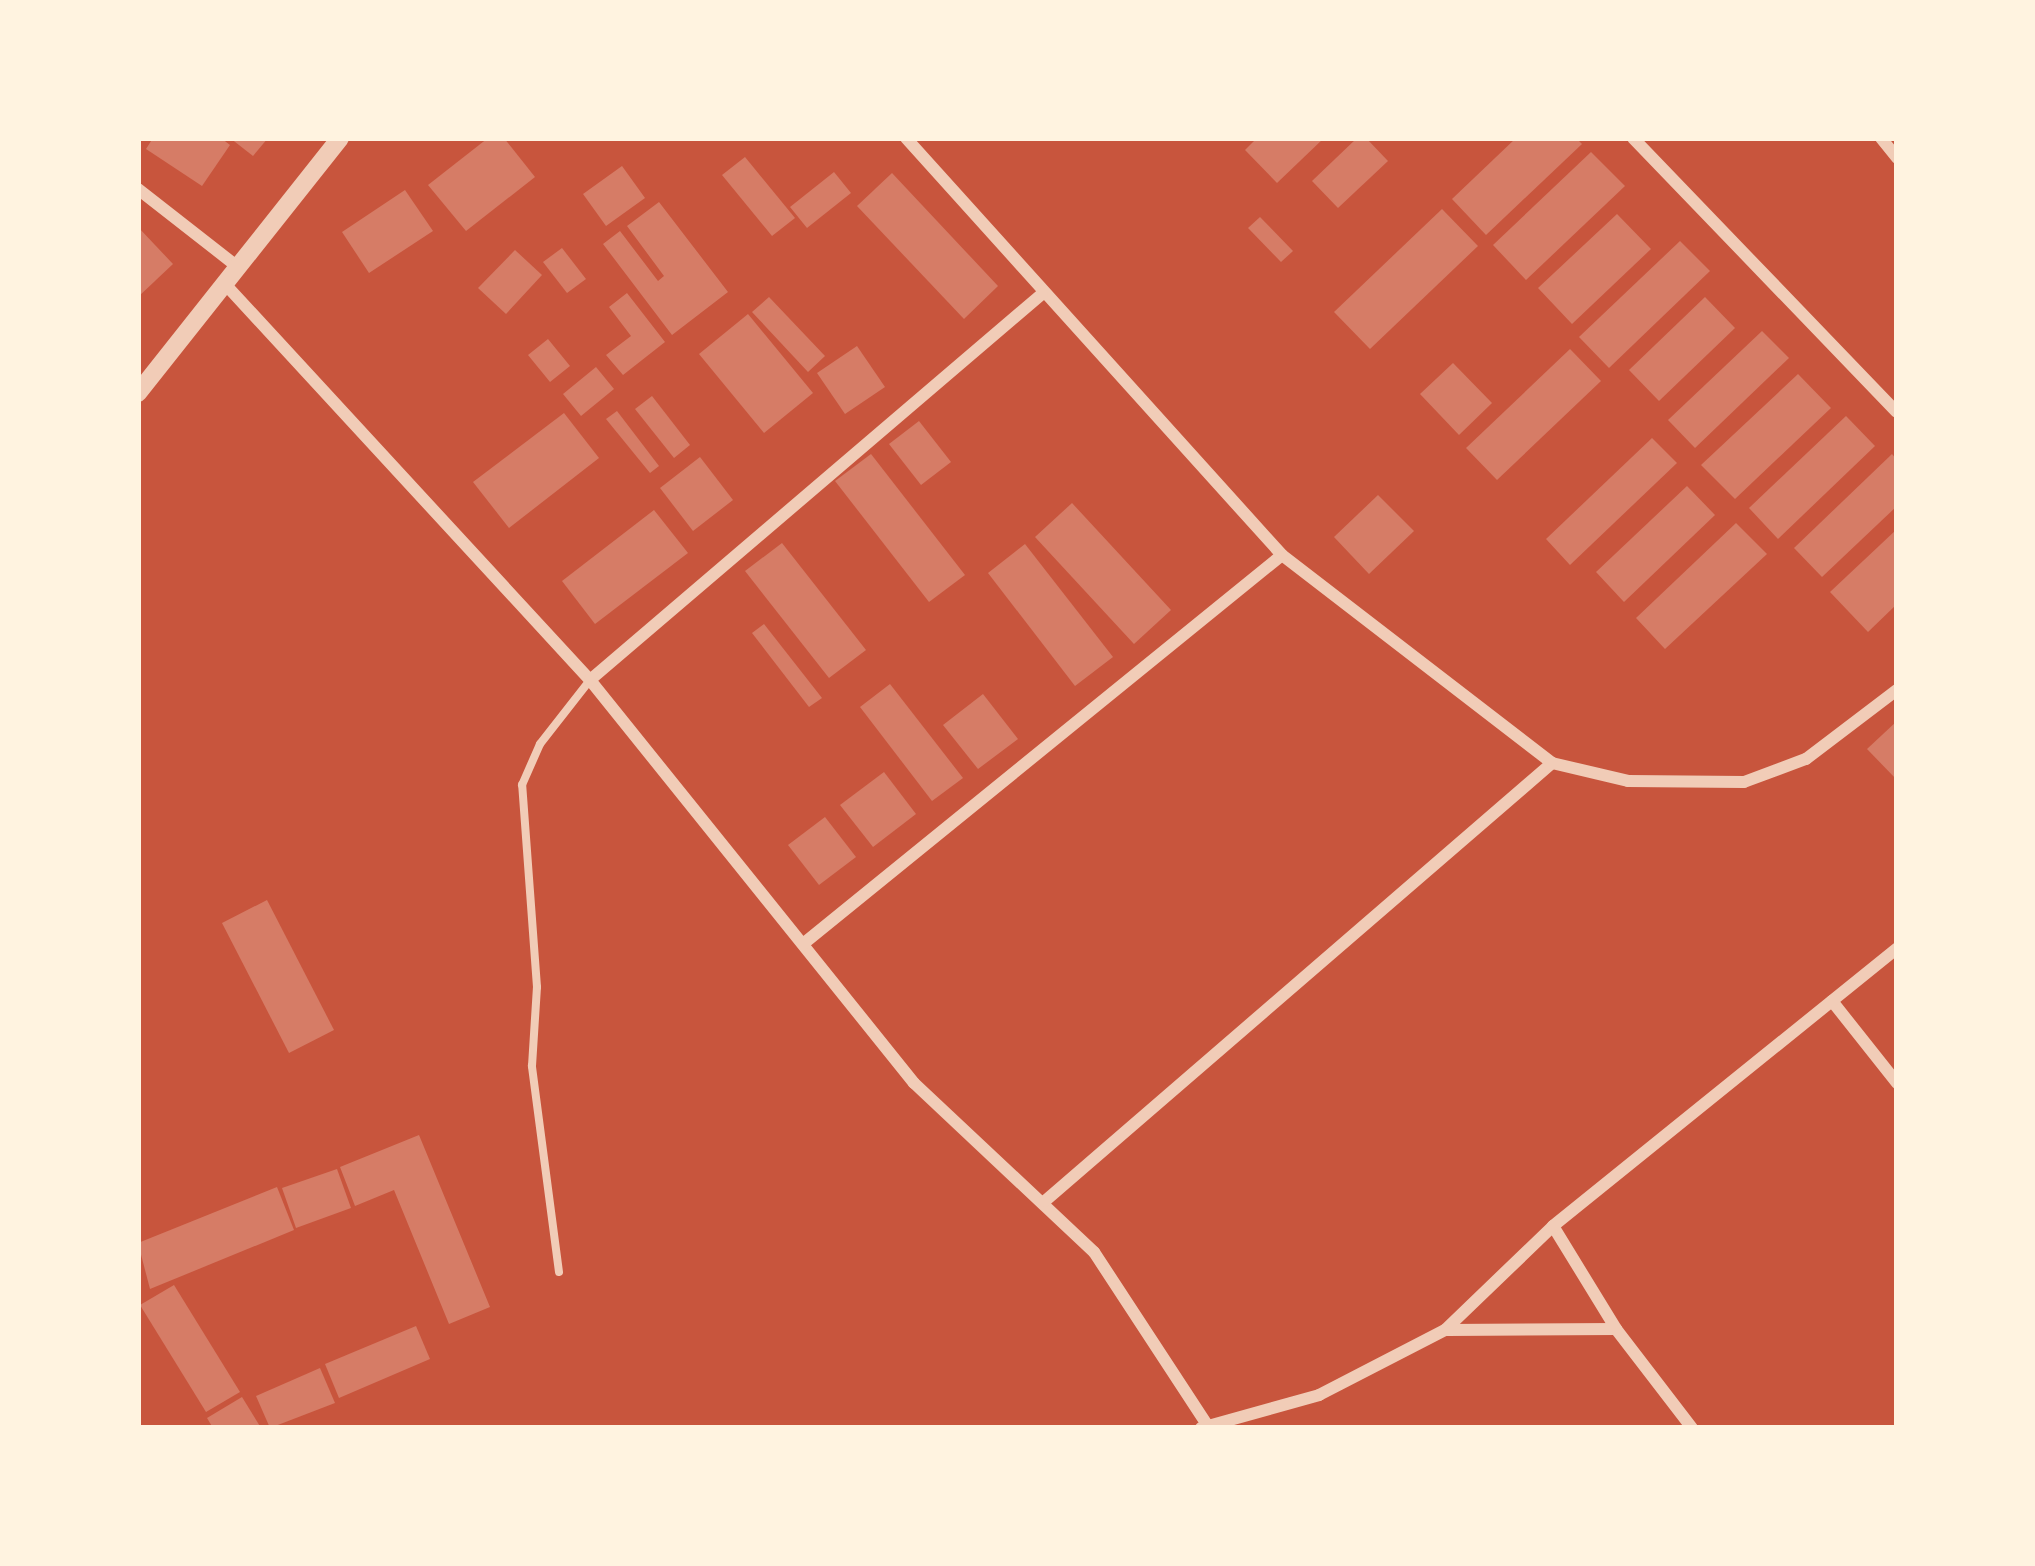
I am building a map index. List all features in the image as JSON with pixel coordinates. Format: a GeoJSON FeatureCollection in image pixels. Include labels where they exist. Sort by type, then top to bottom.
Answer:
{"type":"FeatureCollection","features":[{"type":"Feature","properties":{"kind":"street"},"geometry":{"type":"LineString","coordinates":[[138,393],[340,138]]}},
{"type":"Feature","properties":{"kind":"street"},"geometry":{"type":"LineString","coordinates":[[906,138],[1282,555],[1552,764],[1628,781],[1744,782],[1806,759],[1897,690]]}},
{"type":"Feature","properties":{"kind":"street"},"geometry":{"type":"LineString","coordinates":[[1634,138],[1897,412]]}},
{"type":"Feature","properties":{"kind":"street"},"geometry":{"type":"LineString","coordinates":[[1881,138],[1897,158]]}},
{"type":"Feature","properties":{"kind":"street"},"geometry":{"type":"LineString","coordinates":[[138,189],[238,267]]}},
{"type":"Feature","properties":{"kind":"street"},"geometry":{"type":"LineString","coordinates":[[224,284],[590,680],[914,1083],[1094,1252],[1205,1427],[1318,1395],[1445,1330],[1553,1226],[1897,948]]}},
{"type":"Feature","properties":{"kind":"street"},"geometry":{"type":"LineString","coordinates":[[590,680],[1042,294]]}},
{"type":"Feature","properties":{"kind":"street"},"geometry":{"type":"LineString","coordinates":[[803,944],[1282,555]]}},
{"type":"Feature","properties":{"kind":"street"},"geometry":{"type":"LineString","coordinates":[[1045,1202],[1552,764]]}},
{"type":"Feature","properties":{"kind":"street"},"geometry":{"type":"LineString","coordinates":[[1832,1000],[1897,1083]]}},
{"type":"Feature","properties":{"kind":"street"},"geometry":{"type":"LineString","coordinates":[[1553,1226],[1616,1329],[1692,1428]]}},
{"type":"Feature","properties":{"kind":"street"},"geometry":{"type":"LineString","coordinates":[[1445,1330],[1616,1329]]}},
{"type":"Feature","properties":{"kind":"lane"},"geometry":{"type":"LineString","coordinates":[[559,1272],[532,1066],[537,987],[522,785],[540,744],[590,680]]}},
{"type":"Feature","properties":{"kind":"building"},"geometry":{"type":"Polygon","coordinates":[[[153,138],[221,138],[230,145],[202,186],[146,149],[153,138]]]}},
{"type":"Feature","properties":{"kind":"building"},"geometry":{"type":"Polygon","coordinates":[[[230,138],[268,138],[253,156],[230,138]]]}},
{"type":"Feature","properties":{"kind":"building"},"geometry":{"type":"Polygon","coordinates":[[[488,138],[504,138],[535,177],[466,231],[428,185],[488,138]]]}},
{"type":"Feature","properties":{"kind":"building"},"geometry":{"type":"Polygon","coordinates":[[[1257,138],[1324,138],[1277,183],[1245,150],[1257,138]]]}},
{"type":"Feature","properties":{"kind":"building"},"geometry":{"type":"Polygon","coordinates":[[[1357,138],[1366,138],[1388,161],[1338,208],[1312,181],[1357,138]]]}},
{"type":"Feature","properties":{"kind":"building"},"geometry":{"type":"Polygon","coordinates":[[[1516,138],[1576,138],[1582,144],[1486,235],[1452,199],[1516,138]]]}},
{"type":"Feature","properties":{"kind":"building"},"geometry":{"type":"Polygon","coordinates":[[[1591,152],[1625,186],[1526,280],[1493,245],[1591,152]]]}},
{"type":"Feature","properties":{"kind":"building"},"geometry":{"type":"Polygon","coordinates":[[[745,157],[795,218],[772,236],[722,175],[745,157]]]}},
{"type":"Feature","properties":{"kind":"building"},"geometry":{"type":"Polygon","coordinates":[[[622,166],[645,198],[606,226],[583,194],[622,166]]]}},
{"type":"Feature","properties":{"kind":"building"},"geometry":{"type":"Polygon","coordinates":[[[834,172],[851,193],[807,228],[790,207],[834,172]]]}},
{"type":"Feature","properties":{"kind":"building"},"geometry":{"type":"Polygon","coordinates":[[[892,173],[998,286],[964,319],[857,206],[892,173]]]}},
{"type":"Feature","properties":{"kind":"building"},"geometry":{"type":"Polygon","coordinates":[[[405,190],[433,231],[369,273],[342,232],[405,190]]]}},
{"type":"Feature","properties":{"kind":"building"},"geometry":{"type":"Polygon","coordinates":[[[659,202],[728,292],[672,335],[603,244],[620,231],[658,281],[664,276],[627,226],[659,202]]]}},
{"type":"Feature","properties":{"kind":"building"},"geometry":{"type":"Polygon","coordinates":[[[1442,209],[1478,246],[1370,349],[1334,312],[1442,209]]]}},
{"type":"Feature","properties":{"kind":"building"},"geometry":{"type":"Polygon","coordinates":[[[1617,214],[1651,249],[1572,324],[1538,288],[1617,214]]]}},
{"type":"Feature","properties":{"kind":"building"},"geometry":{"type":"Polygon","coordinates":[[[1260,217],[1293,251],[1281,262],[1248,228],[1260,217]]]}},
{"type":"Feature","properties":{"kind":"building"},"geometry":{"type":"Polygon","coordinates":[[[138,227],[173,264],[138,297],[138,227]]]}},
{"type":"Feature","properties":{"kind":"building"},"geometry":{"type":"Polygon","coordinates":[[[1680,241],[1710,271],[1609,368],[1579,337],[1680,241]]]}},
{"type":"Feature","properties":{"kind":"building"},"geometry":{"type":"Polygon","coordinates":[[[562,248],[586,279],[567,293],[543,262],[562,248]]]}},
{"type":"Feature","properties":{"kind":"building"},"geometry":{"type":"Polygon","coordinates":[[[515,250],[542,275],[506,314],[478,288],[515,250]]]}},
{"type":"Feature","properties":{"kind":"building"},"geometry":{"type":"Polygon","coordinates":[[[627,293],[665,342],[623,375],[606,355],[631,336],[609,307],[627,293]]]}},
{"type":"Feature","properties":{"kind":"building"},"geometry":{"type":"Polygon","coordinates":[[[769,297],[825,356],[808,372],[752,312],[769,297]]]}},
{"type":"Feature","properties":{"kind":"building"},"geometry":{"type":"Polygon","coordinates":[[[1705,297],[1735,328],[1659,401],[1629,370],[1705,297]]]}},
{"type":"Feature","properties":{"kind":"building"},"geometry":{"type":"Polygon","coordinates":[[[748,314],[813,393],[764,433],[699,354],[748,314]]]}},
{"type":"Feature","properties":{"kind":"building"},"geometry":{"type":"Polygon","coordinates":[[[1762,331],[1789,358],[1695,448],[1668,420],[1762,331]]]}},
{"type":"Feature","properties":{"kind":"building"},"geometry":{"type":"Polygon","coordinates":[[[548,339],[570,366],[550,382],[528,355],[548,339]]]}},
{"type":"Feature","properties":{"kind":"building"},"geometry":{"type":"Polygon","coordinates":[[[857,346],[885,387],[845,414],[817,373],[857,346]]]}},
{"type":"Feature","properties":{"kind":"building"},"geometry":{"type":"Polygon","coordinates":[[[1570,349],[1601,381],[1497,480],[1466,448],[1570,349]]]}},
{"type":"Feature","properties":{"kind":"building"},"geometry":{"type":"Polygon","coordinates":[[[1453,363],[1492,403],[1459,435],[1420,394],[1453,363]]]}},
{"type":"Feature","properties":{"kind":"building"},"geometry":{"type":"Polygon","coordinates":[[[596,367],[614,389],[581,416],[563,394],[596,367]]]}},
{"type":"Feature","properties":{"kind":"building"},"geometry":{"type":"Polygon","coordinates":[[[1798,374],[1831,408],[1735,499],[1701,465],[1798,374]]]}},
{"type":"Feature","properties":{"kind":"building"},"geometry":{"type":"Polygon","coordinates":[[[652,396],[690,445],[674,458],[635,409],[652,396]]]}},
{"type":"Feature","properties":{"kind":"building"},"geometry":{"type":"Polygon","coordinates":[[[617,411],[659,466],[650,473],[606,419],[617,411]]]}},
{"type":"Feature","properties":{"kind":"building"},"geometry":{"type":"Polygon","coordinates":[[[564,413],[599,458],[509,528],[473,482],[564,413]]]}},
{"type":"Feature","properties":{"kind":"building"},"geometry":{"type":"Polygon","coordinates":[[[1846,416],[1875,446],[1778,539],[1749,508],[1846,416]]]}},
{"type":"Feature","properties":{"kind":"building"},"geometry":{"type":"Polygon","coordinates":[[[919,421],[951,462],[921,485],[889,444],[919,421]]]}},
{"type":"Feature","properties":{"kind":"building"},"geometry":{"type":"Polygon","coordinates":[[[1652,438],[1677,463],[1570,565],[1546,539],[1652,438]]]}},
{"type":"Feature","properties":{"kind":"building"},"geometry":{"type":"Polygon","coordinates":[[[871,454],[965,575],[929,602],[835,481],[871,454]]]}},
{"type":"Feature","properties":{"kind":"building"},"geometry":{"type":"Polygon","coordinates":[[[1892,454],[1897,460],[1897,506],[1822,577],[1794,548],[1892,454]]]}},
{"type":"Feature","properties":{"kind":"building"},"geometry":{"type":"Polygon","coordinates":[[[700,457],[733,500],[693,531],[660,488],[700,457]]]}},
{"type":"Feature","properties":{"kind":"building"},"geometry":{"type":"Polygon","coordinates":[[[1687,486],[1715,515],[1624,602],[1596,572],[1687,486]]]}},
{"type":"Feature","properties":{"kind":"building"},"geometry":{"type":"Polygon","coordinates":[[[1378,495],[1414,531],[1369,574],[1334,537],[1378,495]]]}},
{"type":"Feature","properties":{"kind":"building"},"geometry":{"type":"Polygon","coordinates":[[[1072,503],[1171,610],[1134,644],[1035,537],[1072,503]]]}},
{"type":"Feature","properties":{"kind":"building"},"geometry":{"type":"Polygon","coordinates":[[[654,510],[688,553],[595,624],[562,581],[654,510]]]}},
{"type":"Feature","properties":{"kind":"building"},"geometry":{"type":"Polygon","coordinates":[[[1736,523],[1767,554],[1665,649],[1636,618],[1736,523]]]}},
{"type":"Feature","properties":{"kind":"building"},"geometry":{"type":"Polygon","coordinates":[[[1897,529],[1897,604],[1868,632],[1830,592],[1897,529]]]}},
{"type":"Feature","properties":{"kind":"building"},"geometry":{"type":"Polygon","coordinates":[[[782,543],[866,650],[829,678],[745,571],[782,543]]]}},
{"type":"Feature","properties":{"kind":"building"},"geometry":{"type":"Polygon","coordinates":[[[1025,544],[1113,657],[1075,686],[988,573],[1025,544]]]}},
{"type":"Feature","properties":{"kind":"building"},"geometry":{"type":"Polygon","coordinates":[[[764,624],[822,698],[809,707],[752,633],[764,624]]]}},
{"type":"Feature","properties":{"kind":"building"},"geometry":{"type":"Polygon","coordinates":[[[890,684],[963,778],[932,801],[860,707],[890,684]]]}},
{"type":"Feature","properties":{"kind":"building"},"geometry":{"type":"Polygon","coordinates":[[[983,694],[1018,739],[978,769],[943,725],[983,694]]]}},
{"type":"Feature","properties":{"kind":"building"},"geometry":{"type":"Polygon","coordinates":[[[1897,721],[1897,780],[1867,749],[1897,721]]]}},
{"type":"Feature","properties":{"kind":"building"},"geometry":{"type":"Polygon","coordinates":[[[884,772],[916,814],[873,847],[840,805],[884,772]]]}},
{"type":"Feature","properties":{"kind":"building"},"geometry":{"type":"Polygon","coordinates":[[[825,817],[856,857],[819,885],[788,845],[825,817]]]}},
{"type":"Feature","properties":{"kind":"building"},"geometry":{"type":"Polygon","coordinates":[[[267,900],[334,1030],[289,1053],[222,923],[267,900]]]}},
{"type":"Feature","properties":{"kind":"building"},"geometry":{"type":"Polygon","coordinates":[[[419,1135],[490,1307],[449,1324],[394,1190],[355,1206],[340,1167],[419,1135]]]}},
{"type":"Feature","properties":{"kind":"building"},"geometry":{"type":"Polygon","coordinates":[[[337,1169],[351,1208],[296,1228],[282,1188],[337,1169]]]}},
{"type":"Feature","properties":{"kind":"building"},"geometry":{"type":"Polygon","coordinates":[[[277,1187],[294,1230],[150,1289],[138,1243],[277,1187]]]}},
{"type":"Feature","properties":{"kind":"building"},"geometry":{"type":"Polygon","coordinates":[[[174,1285],[240,1392],[206,1412],[140,1305],[174,1285]]]}},
{"type":"Feature","properties":{"kind":"building"},"geometry":{"type":"Polygon","coordinates":[[[416,1326],[430,1359],[339,1398],[325,1364],[416,1326]]]}},
{"type":"Feature","properties":{"kind":"building"},"geometry":{"type":"Polygon","coordinates":[[[320,1368],[335,1403],[270,1428],[256,1396],[320,1368]]]}},
{"type":"Feature","properties":{"kind":"building"},"geometry":{"type":"Polygon","coordinates":[[[242,1397],[261,1428],[213,1428],[207,1418],[242,1397]]]}}]}
